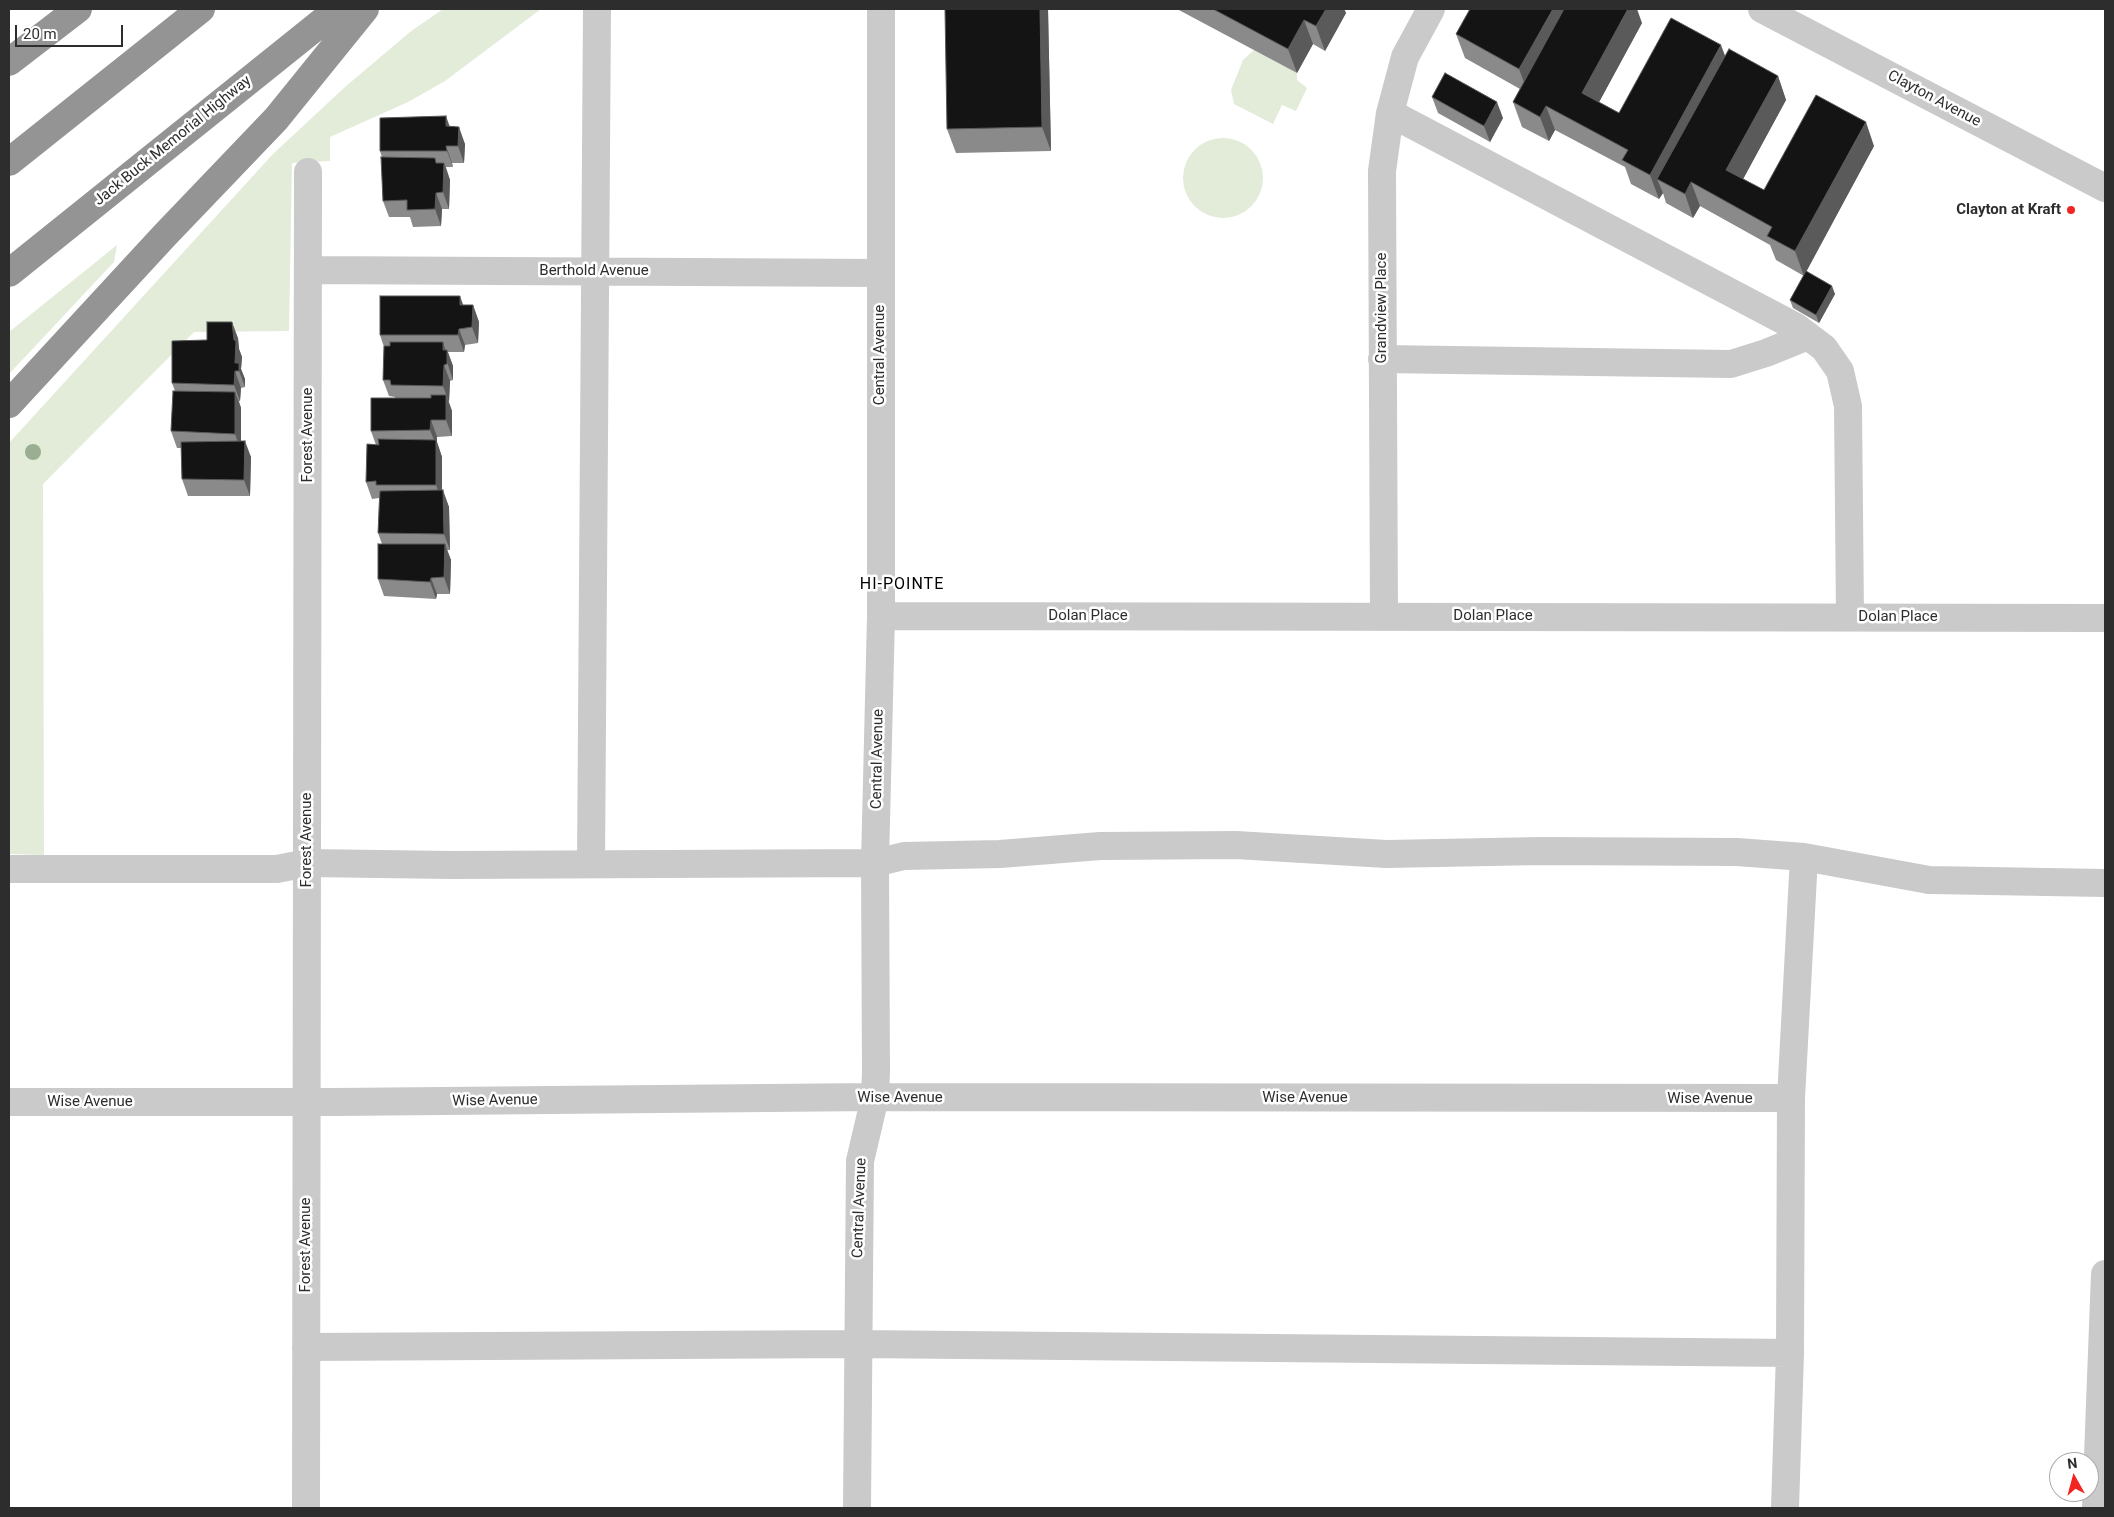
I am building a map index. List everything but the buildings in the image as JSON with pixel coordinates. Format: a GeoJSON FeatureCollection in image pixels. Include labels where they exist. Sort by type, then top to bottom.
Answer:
{"type":"FeatureCollection","features":[{"type":"Feature","properties":{"kind":"highway"},"geometry":{"type":"LineString","coordinates":[[9,62],[78,9]]}},
{"type":"Feature","properties":{"kind":"highway"},"geometry":{"type":"LineString","coordinates":[[9,162],[201,9]]}},
{"type":"Feature","properties":{"kind":"highway","name":"Jack Buck Memorial Highway"},"geometry":{"type":"LineString","coordinates":[[9,273],[338,9]]}},
{"type":"Feature","properties":{"kind":"highway"},"geometry":{"type":"LineString","coordinates":[[9,404],[164,236],[276,119],[364,9]]}},
{"type":"Feature","properties":{"kind":"street"},"geometry":{"type":"LineString","coordinates":[[591,864],[597,9]]}},
{"type":"Feature","properties":{"kind":"street","name":"Central Avenue"},"geometry":{"type":"LineString","coordinates":[[857,1508],[860,1160],[875,1097],[875,864],[881,616],[881,9]]}},
{"type":"Feature","properties":{"kind":"street","name":"Grandview Place"},"geometry":{"type":"LineString","coordinates":[[1384,616],[1382,171],[1390,113],[1404,57],[1431,9]]}},
{"type":"Feature","properties":{"kind":"street","name":"Clayton Avenue"},"geometry":{"type":"LineString","coordinates":[[1762,9],[2105,188]]}},
{"type":"Feature","properties":{"kind":"street"},"geometry":{"type":"LineString","coordinates":[[1390,113],[1748,301],[1808,336],[1824,348],[1840,371],[1848,406],[1850,617]]}},
{"type":"Feature","properties":{"kind":"street","name":"Forest Avenue"},"geometry":{"type":"LineString","coordinates":[[306,1508],[308,172]]}},
{"type":"Feature","properties":{"kind":"street","name":"Berthold Avenue"},"geometry":{"type":"LineString","coordinates":[[308,270],[880,272]]}},
{"type":"Feature","properties":{"kind":"street"},"geometry":{"type":"LineString","coordinates":[[1382,359],[1731,364],[1766,353],[1808,336]]}},
{"type":"Feature","properties":{"kind":"street","name":"Dolan Place"},"geometry":{"type":"LineString","coordinates":[[881,616],[2105,618]]}},
{"type":"Feature","properties":{"kind":"street"},"geometry":{"type":"LineString","coordinates":[[9,869],[277,869],[307,863],[875,864],[904,856],[1000,854],[1100,846],[1236,845],[1386,854],[1541,851],[1727,852],[1804,857],[1929,880],[2105,882]]}},
{"type":"Feature","properties":{"kind":"street"},"geometry":{"type":"LineString","coordinates":[[1785,1508],[1790,1353],[1791,1098],[1804,857]]}},
{"type":"Feature","properties":{"kind":"street","name":"Wise Avenue"},"geometry":{"type":"LineString","coordinates":[[9,1102],[875,1097],[1791,1098]]}},
{"type":"Feature","properties":{"kind":"street"},"geometry":{"type":"LineString","coordinates":[[2096,1508],[2105,1274]]}},
{"type":"Feature","properties":{"kind":"street"},"geometry":{"type":"LineString","coordinates":[[306,1347],[857,1344],[1790,1353]]}},
{"type":"Feature","properties":{"kind":"green space"},"geometry":{"type":"Polygon","coordinates":[[[443,9],[541,9],[445,81],[408,102],[330,137],[330,161],[292,163],[289,331],[194,332],[43,484],[44,855],[9,854],[9,443],[273,154],[345,87],[410,32],[443,9]]]}},
{"type":"Feature","properties":{"kind":"green space"},"geometry":{"type":"Polygon","coordinates":[[[1254,50],[1297,73],[1297,80],[1307,88],[1296,111],[1282,105],[1273,124],[1234,104],[1231,90],[1243,60],[1254,50]]]}},
{"type":"Feature","properties":{"kind":"green space"},"geometry":{"type":"Polygon","coordinates":[[[1223,138],[1238,141],[1251,150],[1260,163],[1263,178],[1260,193],[1251,206],[1238,215],[1223,218],[1208,215],[1195,206],[1186,193],[1183,178],[1186,163],[1195,150],[1208,141],[1223,138]]]}},
{"type":"Feature","properties":{"kind":"green space"},"geometry":{"type":"Polygon","coordinates":[[[117,245],[114,262],[9,374],[9,332],[117,245]]]}},
{"type":"Feature","properties":{"kind":"place","name":"Clayton at Kraft"},"geometry":{"type":"Point","coordinates":[2071,210]}},
{"type":"Feature","properties":{"kind":"district","name":"HI-POINTE"},"geometry":{"type":"Point","coordinates":[902,585]}}]}
